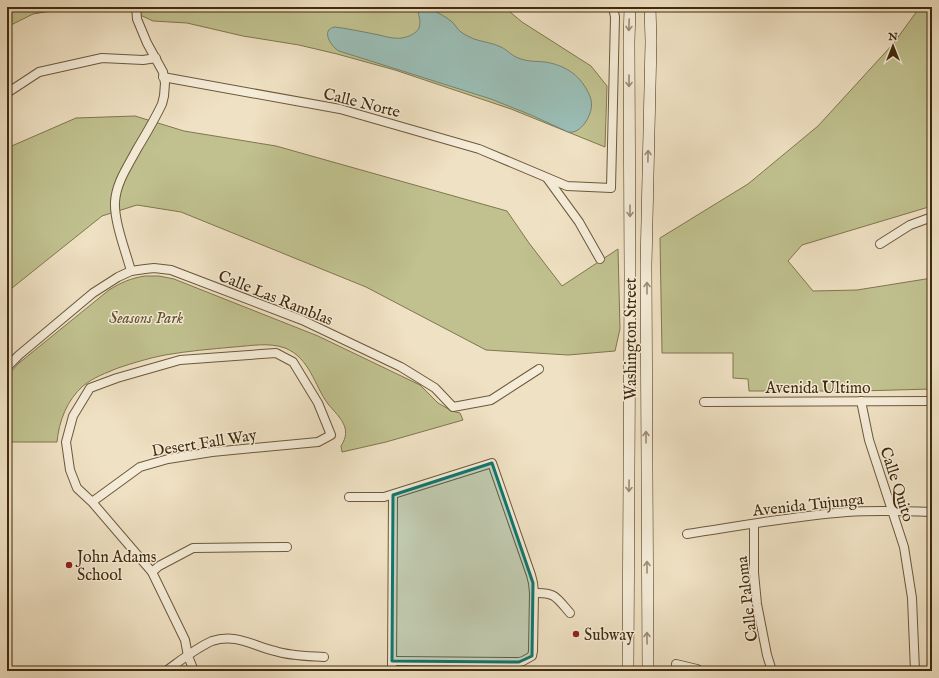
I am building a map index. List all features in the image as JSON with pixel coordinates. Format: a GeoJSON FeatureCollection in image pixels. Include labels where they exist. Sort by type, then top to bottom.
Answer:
{"type":"FeatureCollection","features":[{"type":"Feature","properties":{"kind":"main road","name":"Washington Street"},"geometry":{"type":"LineString","coordinates":[[628,671],[630,7]]}},
{"type":"Feature","properties":{"kind":"main road","name":"Washington Street"},"geometry":{"type":"LineString","coordinates":[[648,671],[646,265],[650,7]]}},
{"type":"Feature","properties":{"kind":"street"},"geometry":{"type":"LineString","coordinates":[[131,270],[118,226],[115,202],[123,176],[162,104],[164,90],[163,72],[147,43],[137,19],[136,7]]}},
{"type":"Feature","properties":{"kind":"street","name":"Calle Norte"},"geometry":{"type":"LineString","coordinates":[[163,77],[340,109],[479,149],[567,186],[610,188],[615,17],[613,7]]}},
{"type":"Feature","properties":{"kind":"street"},"geometry":{"type":"LineString","coordinates":[[7,93],[39,72],[102,58],[143,60],[156,58]]}},
{"type":"Feature","properties":{"kind":"street"},"geometry":{"type":"LineString","coordinates":[[547,178],[579,222],[600,258]]}},
{"type":"Feature","properties":{"kind":"street"},"geometry":{"type":"LineString","coordinates":[[880,244],[910,224],[932,217]]}},
{"type":"Feature","properties":{"kind":"street","name":"Calle Las Ramblas"},"geometry":{"type":"LineString","coordinates":[[7,367],[19,355],[93,293],[131,270],[154,268],[171,270],[302,320],[401,367],[435,388],[453,407],[491,400],[539,369]]}},
{"type":"Feature","properties":{"kind":"street","name":"Desert Fall Way"},"geometry":{"type":"LineString","coordinates":[[276,353],[293,362],[318,403],[331,435],[318,442],[212,452],[168,459],[140,467],[92,502],[77,488],[70,470],[66,442],[73,416],[90,388],[117,378],[180,360],[276,353]]}},
{"type":"Feature","properties":{"kind":"street","name":"Calle Quito"},"geometry":{"type":"LineString","coordinates":[[861,401],[869,440],[904,546],[912,598],[915,671]]}},
{"type":"Feature","properties":{"kind":"street","name":"Avenida Ultimo"},"geometry":{"type":"LineString","coordinates":[[704,402],[932,401]]}},
{"type":"Feature","properties":{"kind":"street"},"geometry":{"type":"LineString","coordinates":[[348,496],[384,497],[393,495],[492,463],[531,575],[534,592],[532,656],[519,662],[392,661]]}},
{"type":"Feature","properties":{"kind":"street"},"geometry":{"type":"LineString","coordinates":[[392,671],[393,495]]}},
{"type":"Feature","properties":{"kind":"street"},"geometry":{"type":"LineString","coordinates":[[92,502],[152,572],[185,640],[188,656],[194,671]]}},
{"type":"Feature","properties":{"kind":"street","name":"Avenida Tujunga"},"geometry":{"type":"LineString","coordinates":[[687,534],[847,512],[932,512]]}},
{"type":"Feature","properties":{"kind":"street","name":"Calle Paloma"},"geometry":{"type":"LineString","coordinates":[[754,524],[754,573],[757,604],[767,655],[772,671]]}},
{"type":"Feature","properties":{"kind":"street"},"geometry":{"type":"LineString","coordinates":[[152,572],[159,566],[194,548],[287,546]]}},
{"type":"Feature","properties":{"kind":"street"},"geometry":{"type":"LineString","coordinates":[[534,592],[545,592],[552,594],[570,613]]}},
{"type":"Feature","properties":{"kind":"street"},"geometry":{"type":"LineString","coordinates":[[166,671],[201,647],[221,639],[246,641],[275,652],[324,656]]}},
{"type":"Feature","properties":{"kind":"street"},"geometry":{"type":"LineString","coordinates":[[676,664],[700,671]]}},
{"type":"Feature","properties":{"kind":"highlighted area"},"geometry":{"type":"Polygon","coordinates":[[[492,463],[533,583],[532,656],[519,662],[392,661],[393,495],[492,463]]]}},
{"type":"Feature","properties":{"kind":"green space"},"geometry":{"type":"Polygon","coordinates":[[[7,7],[75,7],[33,14],[7,27],[7,7]]]}},
{"type":"Feature","properties":{"kind":"green space"},"geometry":{"type":"Polygon","coordinates":[[[123,7],[504,7],[522,22],[591,66],[607,86],[605,147],[511,109],[395,70],[299,45],[243,36],[187,23],[153,21],[123,7]]]}},
{"type":"Feature","properties":{"kind":"green space"},"geometry":{"type":"Polygon","coordinates":[[[920,7],[932,7],[932,206],[802,245],[788,261],[813,291],[857,290],[932,278],[932,389],[859,391],[749,391],[748,379],[733,378],[733,353],[662,353],[660,238],[748,184],[818,126],[893,44],[920,7]]]}},
{"type":"Feature","properties":{"kind":"green space"},"geometry":{"type":"Polygon","coordinates":[[[135,116],[184,131],[276,146],[507,211],[562,286],[618,249],[620,329],[615,351],[568,355],[486,350],[366,287],[181,212],[137,205],[102,216],[7,292],[7,148],[76,118],[135,116]]]}},
{"type":"Feature","properties":{"kind":"green space","name":"Seasons Park"},"geometry":{"type":"Polygon","coordinates":[[[145,276],[159,276],[174,279],[318,336],[420,385],[438,403],[452,411],[460,413],[463,420],[386,442],[342,452],[341,446],[346,434],[343,423],[323,397],[306,365],[293,352],[285,348],[273,345],[260,345],[208,349],[159,356],[118,368],[91,380],[72,398],[62,419],[57,442],[7,442],[7,376],[19,363],[109,290],[126,281],[145,276]]]}},
{"type":"Feature","properties":{"kind":"water"},"geometry":{"type":"Polygon","coordinates":[[[418,7],[424,7],[439,13],[451,21],[464,34],[474,39],[495,44],[518,58],[527,61],[552,63],[570,71],[580,80],[590,96],[592,104],[591,111],[585,123],[578,130],[568,132],[491,99],[339,51],[333,46],[328,38],[328,31],[335,27],[392,38],[403,38],[412,35],[419,28],[420,22],[418,7]]]}},
{"type":"Feature","properties":{"kind":"place","name":"John Adams School"},"geometry":{"type":"Point","coordinates":[69,565]}},
{"type":"Feature","properties":{"kind":"place","name":"Subway"},"geometry":{"type":"Point","coordinates":[576,634]}}]}
